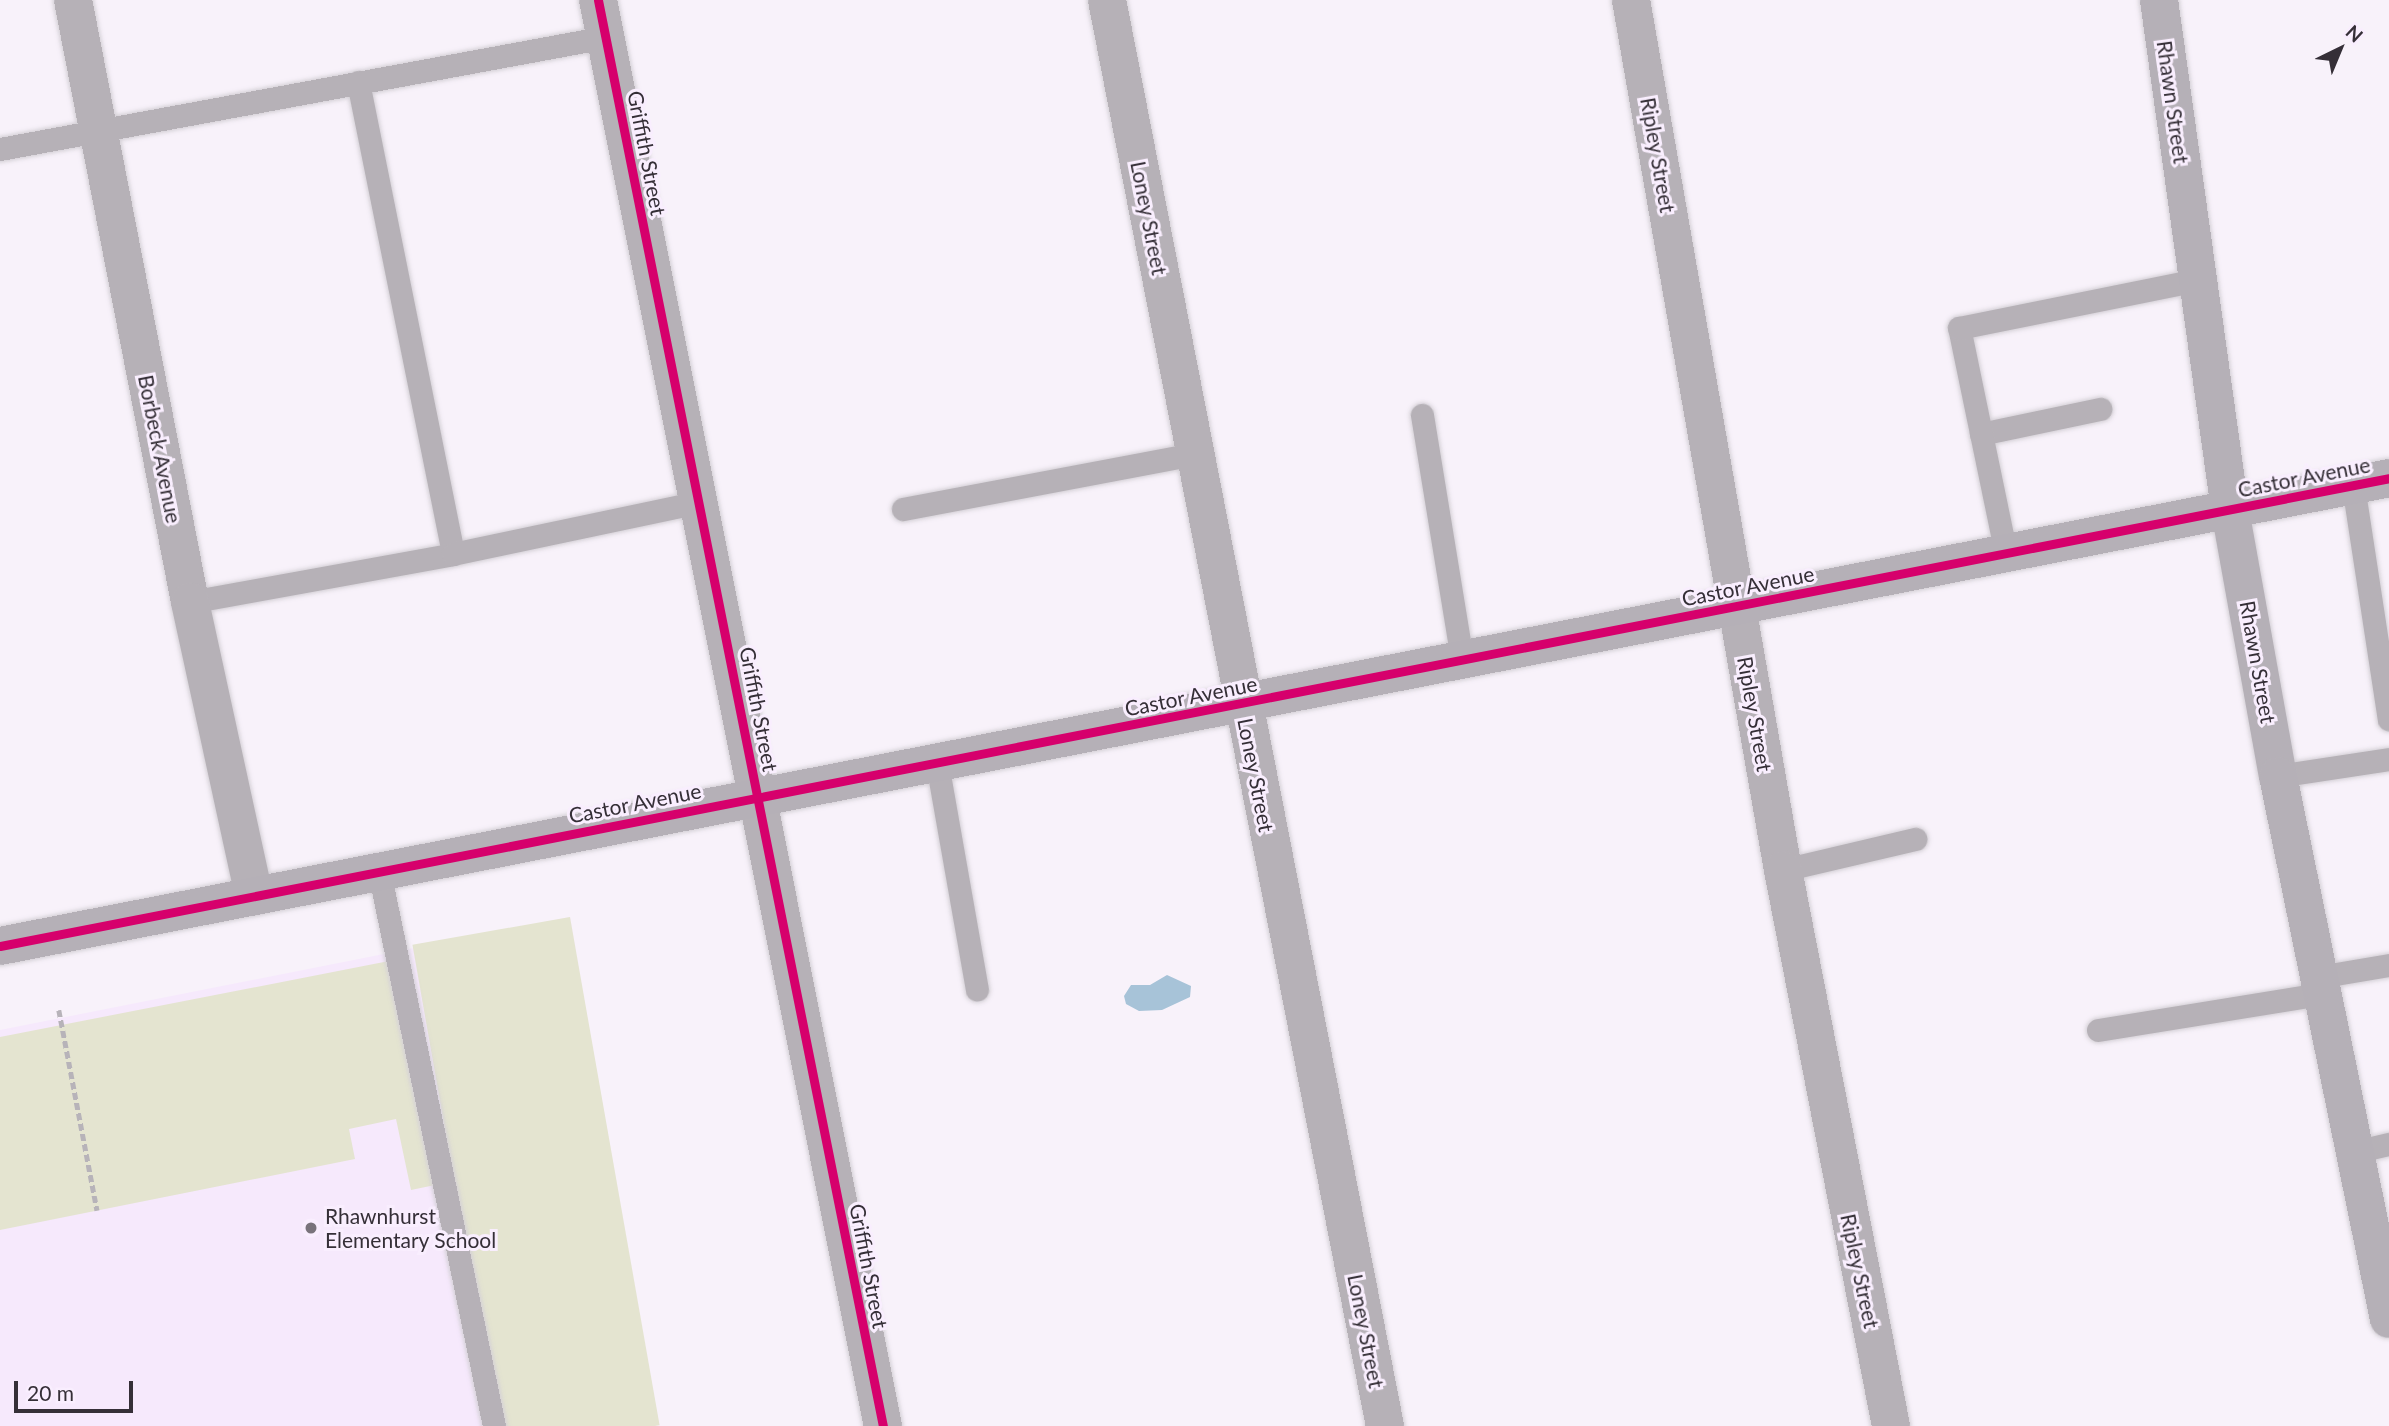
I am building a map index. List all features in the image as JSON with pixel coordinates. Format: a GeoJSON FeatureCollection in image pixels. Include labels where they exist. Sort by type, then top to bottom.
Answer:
{"type":"FeatureCollection","features":[{"type":"Feature","properties":{"kind":"main road","name":"Rhawn Street"},"geometry":{"type":"LineString","coordinates":[[2159,0],[2230,510],[2278,776],[2320,986],[2372,1148],[2389,1319]]}},
{"type":"Feature","properties":{"kind":"main road","name":"Castor Avenue"},"geometry":{"type":"LineString","coordinates":[[0,946],[2371,481]]}},
{"type":"Feature","properties":{"kind":"street","name":"Borbeck Avenue"},"geometry":{"type":"LineString","coordinates":[[73,0],[190,602],[254,896]]}},
{"type":"Feature","properties":{"kind":"street","name":"Griffith Street"},"geometry":{"type":"LineString","coordinates":[[598,0],[883,1426]]}},
{"type":"Feature","properties":{"kind":"street","name":"Loney Street"},"geometry":{"type":"LineString","coordinates":[[1107,0],[1242,704],[1385,1426]]}},
{"type":"Feature","properties":{"kind":"street","name":"Ripley Street"},"geometry":{"type":"LineString","coordinates":[[1631,0],[1783,870],[1891,1426]]}},
{"type":"Feature","properties":{"kind":"lane"},"geometry":{"type":"LineString","coordinates":[[0,149],[606,37]]}},
{"type":"Feature","properties":{"kind":"lane"},"geometry":{"type":"LineString","coordinates":[[358,82],[453,554]]}},
{"type":"Feature","properties":{"kind":"lane"},"geometry":{"type":"LineString","coordinates":[[2006,554],[1959,328],[2196,280]]}},
{"type":"Feature","properties":{"kind":"lane"},"geometry":{"type":"LineString","coordinates":[[1981,434],[2100,409]]}},
{"type":"Feature","properties":{"kind":"lane"},"geometry":{"type":"LineString","coordinates":[[1422,415],[1462,660]]}},
{"type":"Feature","properties":{"kind":"lane"},"geometry":{"type":"LineString","coordinates":[[903,509],[1194,454]]}},
{"type":"Feature","properties":{"kind":"lane"},"geometry":{"type":"LineString","coordinates":[[2371,481],[2389,719]]}},
{"type":"Feature","properties":{"kind":"lane"},"geometry":{"type":"LineString","coordinates":[[190,602],[453,554],[699,502]]}},
{"type":"Feature","properties":{"kind":"lane"},"geometry":{"type":"LineString","coordinates":[[2278,776],[2389,759]]}},
{"type":"Feature","properties":{"kind":"lane"},"geometry":{"type":"LineString","coordinates":[[937,763],[977,990]]}},
{"type":"Feature","properties":{"kind":"lane"},"geometry":{"type":"LineString","coordinates":[[1783,870],[1915,839]]}},
{"type":"Feature","properties":{"kind":"lane"},"geometry":{"type":"LineString","coordinates":[[379,871],[494,1426]]}},
{"type":"Feature","properties":{"kind":"lane"},"geometry":{"type":"LineString","coordinates":[[2098,1030],[2320,986],[2389,965]]}},
{"type":"Feature","properties":{"kind":"path"},"geometry":{"type":"LineString","coordinates":[[59,1010],[97,1210]]}},
{"type":"Feature","properties":{"kind":"shaded area","name":"Rhawnhurst Elementary School"},"geometry":{"type":"Polygon","coordinates":[[[570,917],[656,1426],[0,1426],[0,1030],[570,917]]]}},
{"type":"Feature","properties":{"kind":"green space"},"geometry":{"type":"Polygon","coordinates":[[[570,917],[660,1425],[497,1426],[412,945],[570,917]]]}},
{"type":"Feature","properties":{"kind":"green space"},"geometry":{"type":"Polygon","coordinates":[[[389,961],[435,1185],[411,1190],[396,1119],[349,1129],[355,1159],[0,1230],[0,1037],[389,961]]]}},
{"type":"Feature","properties":{"kind":"water"},"geometry":{"type":"Polygon","coordinates":[[[1167,975],[1191,986],[1190,997],[1162,1010],[1139,1011],[1126,1004],[1124,996],[1131,985],[1150,985],[1167,975]]]}},
{"type":"Feature","properties":{"kind":"cycle path"},"geometry":{"type":"LineString","coordinates":[[598,0],[883,1426]]}},
{"type":"Feature","properties":{"kind":"cycle path"},"geometry":{"type":"LineString","coordinates":[[0,946],[2389,478]]}},
{"type":"Feature","properties":{"kind":"place","name":"Rhawnhurst Elementary School"},"geometry":{"type":"Point","coordinates":[311,1228]}}]}
